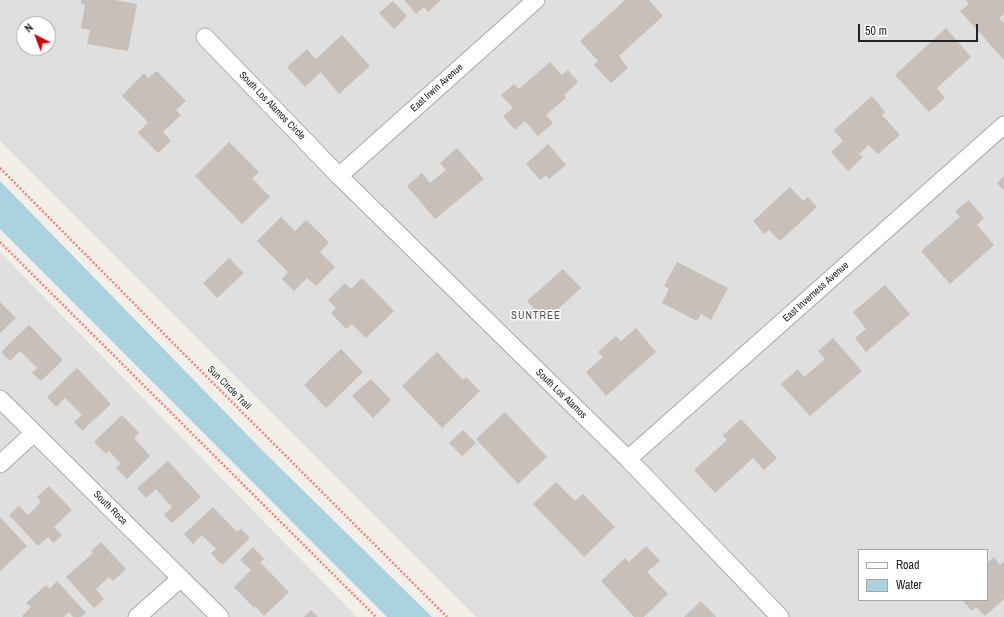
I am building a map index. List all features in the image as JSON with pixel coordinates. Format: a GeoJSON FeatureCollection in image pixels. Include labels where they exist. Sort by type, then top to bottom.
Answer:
{"type":"FeatureCollection","features":[{"type":"Feature","properties":{"kind":"street","name":"East Irwin Avenue"},"geometry":{"type":"LineString","coordinates":[[339,176],[531,2]]}},
{"type":"Feature","properties":{"kind":"street","name":"South Los Alamos Circle"},"geometry":{"type":"LineString","coordinates":[[205,37],[339,176]]}},
{"type":"Feature","properties":{"kind":"street","name":"East Inverness Avenue"},"geometry":{"type":"LineString","coordinates":[[628,459],[1004,125]]}},
{"type":"Feature","properties":{"kind":"street","name":"South Los Alamos"},"geometry":{"type":"LineString","coordinates":[[339,176],[628,459],[780,617]]}},
{"type":"Feature","properties":{"kind":"street","name":"South Roca"},"geometry":{"type":"LineString","coordinates":[[0,399],[220,617]]}},
{"type":"Feature","properties":{"kind":"street"},"geometry":{"type":"LineString","coordinates":[[0,464],[34,433]]}},
{"type":"Feature","properties":{"kind":"street"},"geometry":{"type":"LineString","coordinates":[[138,617],[181,578]]}},
{"type":"Feature","properties":{"kind":"path","name":"Sun Circle Trail"},"geometry":{"type":"LineString","coordinates":[[0,168],[447,617]]}},
{"type":"Feature","properties":{"kind":"path"},"geometry":{"type":"LineString","coordinates":[[0,242],[376,617]]}},
{"type":"Feature","properties":{"kind":"shaded area"},"geometry":{"type":"Polygon","coordinates":[[[0,0],[1004,0],[1004,617],[476,617],[0,141],[0,0]]]}},
{"type":"Feature","properties":{"kind":"shaded area"},"geometry":{"type":"Polygon","coordinates":[[[0,252],[357,617],[0,617],[0,252]]]}},
{"type":"Feature","properties":{"kind":"water"},"geometry":{"type":"Polygon","coordinates":[[[0,181],[262,450],[432,617],[387,617],[0,229],[0,181]]]}},
{"type":"Feature","properties":{"kind":"building"},"geometry":{"type":"Polygon","coordinates":[[[81,0],[115,0],[137,4],[128,51],[87,44],[90,30],[81,28],[85,5],[81,4],[81,0]]]}},
{"type":"Feature","properties":{"kind":"building"},"geometry":{"type":"Polygon","coordinates":[[[404,0],[441,0],[428,12],[424,7],[416,14],[404,0]]]}},
{"type":"Feature","properties":{"kind":"building"},"geometry":{"type":"Polygon","coordinates":[[[625,0],[649,0],[663,16],[619,56],[628,68],[611,83],[594,65],[598,61],[580,41],[625,0]]]}},
{"type":"Feature","properties":{"kind":"building"},"geometry":{"type":"Polygon","coordinates":[[[966,0],[1004,0],[1004,14],[999,18],[1004,23],[1004,60],[960,11],[969,4],[966,0]]]}},
{"type":"Feature","properties":{"kind":"building"},"geometry":{"type":"Polygon","coordinates":[[[393,1],[407,16],[394,29],[379,13],[393,1]]]}},
{"type":"Feature","properties":{"kind":"building"},"geometry":{"type":"Polygon","coordinates":[[[946,28],[971,57],[937,88],[945,98],[929,112],[895,75],[946,28]]]}},
{"type":"Feature","properties":{"kind":"building"},"geometry":{"type":"Polygon","coordinates":[[[342,35],[370,66],[339,94],[321,72],[305,87],[287,67],[307,49],[316,59],[342,35]]]}},
{"type":"Feature","properties":{"kind":"building"},"geometry":{"type":"Polygon","coordinates":[[[550,62],[562,75],[568,70],[578,82],[564,95],[566,98],[546,115],[553,123],[538,136],[525,121],[515,130],[503,116],[513,108],[501,95],[514,84],[519,89],[550,62]]]}},
{"type":"Feature","properties":{"kind":"building"},"geometry":{"type":"Polygon","coordinates":[[[157,71],[186,101],[176,110],[181,115],[163,132],[171,141],[158,153],[138,133],[148,122],[122,96],[144,73],[148,78],[157,71]]]}},
{"type":"Feature","properties":{"kind":"building"},"geometry":{"type":"Polygon","coordinates":[[[872,96],[885,112],[882,115],[900,135],[878,154],[869,145],[859,154],[863,157],[848,171],[831,152],[843,141],[834,130],[872,96]]]}},
{"type":"Feature","properties":{"kind":"building"},"geometry":{"type":"Polygon","coordinates":[[[229,142],[259,172],[252,178],[270,197],[242,224],[195,176],[229,142]]]}},
{"type":"Feature","properties":{"kind":"building"},"geometry":{"type":"Polygon","coordinates":[[[548,144],[566,165],[549,179],[546,175],[540,180],[526,164],[548,144]]]}},
{"type":"Feature","properties":{"kind":"building"},"geometry":{"type":"Polygon","coordinates":[[[457,148],[484,179],[435,219],[407,186],[422,173],[430,183],[446,170],[440,163],[457,148]]]}},
{"type":"Feature","properties":{"kind":"building"},"geometry":{"type":"Polygon","coordinates":[[[1004,176],[1004,191],[997,183],[1004,176]]]}},
{"type":"Feature","properties":{"kind":"building"},"geometry":{"type":"Polygon","coordinates":[[[790,187],[803,201],[808,197],[817,207],[780,241],[769,230],[764,234],[753,221],[790,187]]]}},
{"type":"Feature","properties":{"kind":"building"},"geometry":{"type":"Polygon","coordinates":[[[969,200],[984,218],[977,225],[994,245],[950,284],[921,251],[960,217],[955,211],[969,200]]]}},
{"type":"Feature","properties":{"kind":"building"},"geometry":{"type":"Polygon","coordinates":[[[281,217],[295,231],[306,220],[329,242],[320,252],[335,267],[316,286],[307,278],[294,291],[282,279],[288,272],[257,241],[281,217]]]}},
{"type":"Feature","properties":{"kind":"building"},"geometry":{"type":"Polygon","coordinates":[[[229,258],[244,273],[217,298],[203,283],[229,258]]]}},
{"type":"Feature","properties":{"kind":"building"},"geometry":{"type":"Polygon","coordinates":[[[677,262],[728,288],[711,320],[701,314],[697,321],[662,303],[669,289],[664,286],[677,262]]]}},
{"type":"Feature","properties":{"kind":"building"},"geometry":{"type":"Polygon","coordinates":[[[563,269],[581,288],[545,321],[527,301],[563,269]]]}},
{"type":"Feature","properties":{"kind":"building"},"geometry":{"type":"Polygon","coordinates":[[[362,278],[394,311],[366,338],[352,324],[346,329],[331,313],[336,308],[328,300],[345,283],[351,289],[362,278]]]}},
{"type":"Feature","properties":{"kind":"building"},"geometry":{"type":"Polygon","coordinates":[[[885,285],[910,314],[866,352],[855,338],[866,329],[853,312],[885,285]]]}},
{"type":"Feature","properties":{"kind":"building"},"geometry":{"type":"Polygon","coordinates":[[[0,302],[16,318],[0,333],[0,302]]]}},
{"type":"Feature","properties":{"kind":"building"},"geometry":{"type":"Polygon","coordinates":[[[29,325],[63,360],[41,381],[32,373],[37,368],[20,351],[10,361],[1,352],[29,325]]]}},
{"type":"Feature","properties":{"kind":"building"},"geometry":{"type":"Polygon","coordinates":[[[636,328],[656,352],[606,396],[586,372],[603,357],[598,352],[616,336],[621,341],[636,328]]]}},
{"type":"Feature","properties":{"kind":"building"},"geometry":{"type":"Polygon","coordinates":[[[833,338],[862,371],[810,416],[781,384],[798,369],[804,377],[825,359],[818,351],[833,338]]]}},
{"type":"Feature","properties":{"kind":"building"},"geometry":{"type":"Polygon","coordinates":[[[341,349],[363,372],[326,408],[304,385],[341,349]]]}},
{"type":"Feature","properties":{"kind":"building"},"geometry":{"type":"Polygon","coordinates":[[[437,352],[463,380],[466,377],[480,391],[442,428],[402,386],[437,352]]]}},
{"type":"Feature","properties":{"kind":"building"},"geometry":{"type":"Polygon","coordinates":[[[77,368],[111,404],[82,431],[74,422],[82,415],[65,398],[56,407],[47,397],[77,368]]]}},
{"type":"Feature","properties":{"kind":"building"},"geometry":{"type":"Polygon","coordinates":[[[371,379],[391,400],[373,418],[352,396],[371,379]]]}},
{"type":"Feature","properties":{"kind":"building"},"geometry":{"type":"Polygon","coordinates":[[[505,412],[547,457],[518,484],[476,439],[505,412]]]}},
{"type":"Feature","properties":{"kind":"building"},"geometry":{"type":"Polygon","coordinates":[[[122,415],[139,433],[134,438],[150,456],[127,479],[116,468],[121,464],[109,451],[106,454],[94,442],[122,415]]]}},
{"type":"Feature","properties":{"kind":"building"},"geometry":{"type":"Polygon","coordinates":[[[741,419],[777,458],[764,470],[753,458],[715,493],[694,470],[727,440],[723,435],[741,419]]]}},
{"type":"Feature","properties":{"kind":"building"},"geometry":{"type":"Polygon","coordinates":[[[463,430],[476,443],[462,456],[449,443],[463,430]]]}},
{"type":"Feature","properties":{"kind":"building"},"geometry":{"type":"Polygon","coordinates":[[[168,461],[201,497],[172,523],[164,515],[172,507],[156,489],[146,498],[137,488],[168,461]]]}},
{"type":"Feature","properties":{"kind":"building"},"geometry":{"type":"Polygon","coordinates":[[[556,482],[575,501],[583,494],[615,527],[584,557],[533,504],[556,482]]]}},
{"type":"Feature","properties":{"kind":"building"},"geometry":{"type":"Polygon","coordinates":[[[49,486],[72,510],[54,527],[62,535],[54,543],[48,537],[38,546],[9,515],[19,506],[28,515],[41,502],[37,497],[49,486]]]}},
{"type":"Feature","properties":{"kind":"building"},"geometry":{"type":"Polygon","coordinates":[[[213,507],[237,532],[241,529],[250,538],[222,565],[211,553],[216,549],[202,535],[193,544],[184,534],[213,507]]]}},
{"type":"Feature","properties":{"kind":"building"},"geometry":{"type":"Polygon","coordinates":[[[0,517],[27,546],[0,571],[0,517]]]}},
{"type":"Feature","properties":{"kind":"building"},"geometry":{"type":"Polygon","coordinates":[[[101,542],[126,569],[113,581],[109,577],[96,589],[104,599],[94,608],[66,577],[93,553],[91,551],[101,542]]]}},
{"type":"Feature","properties":{"kind":"building"},"geometry":{"type":"Polygon","coordinates":[[[646,546],[660,561],[647,572],[668,594],[644,617],[634,617],[601,581],[625,558],[629,562],[646,546]]]}},
{"type":"Feature","properties":{"kind":"building"},"geometry":{"type":"Polygon","coordinates":[[[253,547],[264,559],[260,562],[289,592],[264,616],[234,587],[251,570],[240,560],[253,547]]]}},
{"type":"Feature","properties":{"kind":"building"},"geometry":{"type":"Polygon","coordinates":[[[994,557],[1000,565],[1004,561],[1004,599],[985,616],[976,607],[972,611],[963,601],[988,601],[988,562],[994,557]]]}},
{"type":"Feature","properties":{"kind":"building"},"geometry":{"type":"Polygon","coordinates":[[[57,581],[86,613],[81,617],[73,617],[69,612],[64,617],[23,617],[22,616],[31,607],[26,603],[46,585],[50,589],[57,581]]]}},
{"type":"Feature","properties":{"kind":"building"},"geometry":{"type":"Polygon","coordinates":[[[701,601],[716,617],[684,617],[701,601]]]}},
{"type":"Feature","properties":{"kind":"building"},"geometry":{"type":"Polygon","coordinates":[[[311,610],[318,617],[304,617],[311,610]]]}},
{"type":"Feature","properties":{"kind":"district","name":"SUNTREE"},"geometry":{"type":"Point","coordinates":[536,316]}}]}
